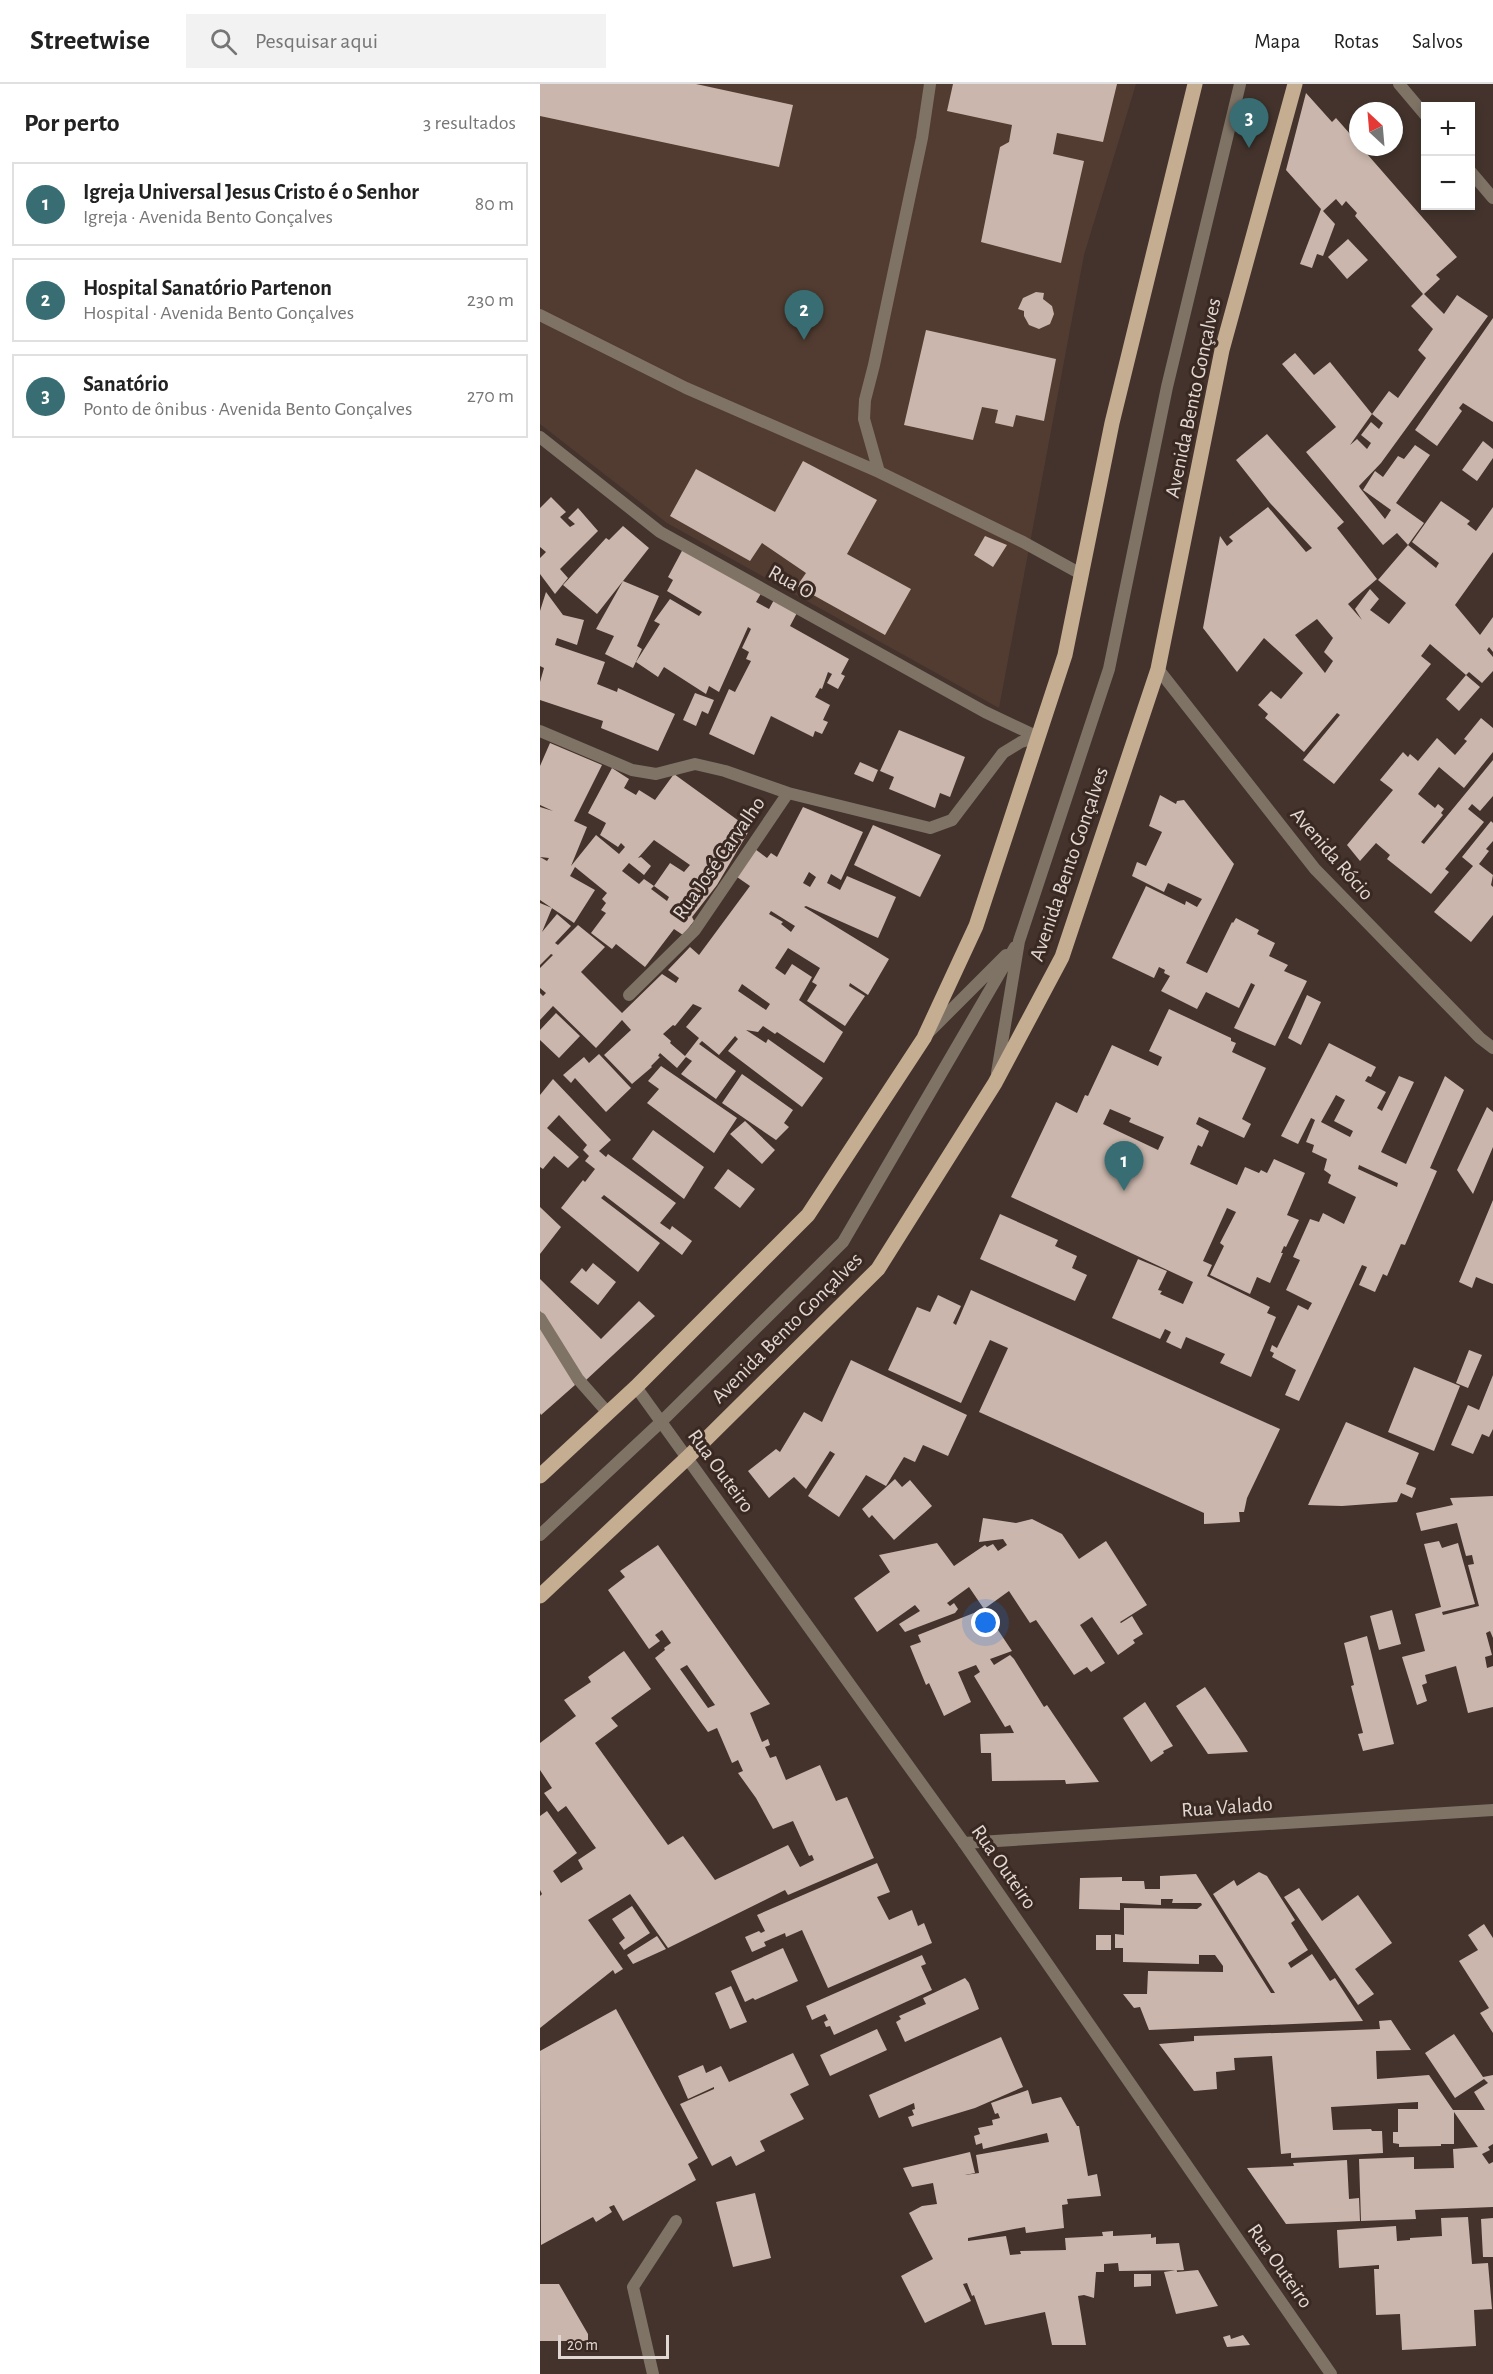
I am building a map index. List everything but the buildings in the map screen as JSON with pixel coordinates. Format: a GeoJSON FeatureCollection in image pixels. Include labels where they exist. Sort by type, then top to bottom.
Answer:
{"type":"FeatureCollection","features":[{"type":"Feature","properties":{"kind":"main road"},"geometry":{"type":"LineString","coordinates":[[540,1476],[636,1387],[808,1215],[924,1038],[976,926],[1065,655],[1112,423],[1195,84]]}},
{"type":"Feature","properties":{"kind":"main road","name":"Avenida Bento Gonçalves"},"geometry":{"type":"LineString","coordinates":[[540,1596],[687,1458],[878,1269],[995,1083],[1062,957],[1158,669],[1222,350],[1295,84]]}},
{"type":"Feature","properties":{"kind":"street"},"geometry":{"type":"LineString","coordinates":[[879,472],[864,418],[865,399],[922,138],[930,84]]}},
{"type":"Feature","properties":{"kind":"street"},"geometry":{"type":"LineString","coordinates":[[995,1083],[1019,941],[1109,669],[1167,387],[1240,84]]}},
{"type":"Feature","properties":{"kind":"street"},"geometry":{"type":"LineString","coordinates":[[1399,84],[1421,111]]}},
{"type":"Feature","properties":{"kind":"street"},"geometry":{"type":"LineString","coordinates":[[1475,177],[1493,198]]}},
{"type":"Feature","properties":{"kind":"street"},"geometry":{"type":"LineString","coordinates":[[540,315],[686,388],[879,472],[1023,542],[1081,574]]}},
{"type":"Feature","properties":{"kind":"street","name":"Rua O"},"geometry":{"type":"LineString","coordinates":[[540,437],[660,532],[986,712],[1038,737]]}},
{"type":"Feature","properties":{"kind":"street","name":"Avenida Rócio"},"geometry":{"type":"LineString","coordinates":[[1158,669],[1315,869],[1480,1038],[1493,1048]]}},
{"type":"Feature","properties":{"kind":"street"},"geometry":{"type":"LineString","coordinates":[[540,731],[632,770],[656,774],[695,764],[726,771],[788,793],[930,828],[952,820],[1003,753],[1021,742],[1038,737]]}},
{"type":"Feature","properties":{"kind":"street","name":"Rua José Carvalho"},"geometry":{"type":"LineString","coordinates":[[629,995],[695,930],[788,793]]}},
{"type":"Feature","properties":{"kind":"street"},"geometry":{"type":"LineString","coordinates":[[924,1038],[1019,941]]}},
{"type":"Feature","properties":{"kind":"street"},"geometry":{"type":"LineString","coordinates":[[540,1535],[661,1422],[843,1242],[1019,941]]}},
{"type":"Feature","properties":{"kind":"street"},"geometry":{"type":"LineString","coordinates":[[540,1318],[578,1379],[608,1413]]}},
{"type":"Feature","properties":{"kind":"street","name":"Rua Outeiro"},"geometry":{"type":"LineString","coordinates":[[636,1387],[964,1843],[1331,2374]]}},
{"type":"Feature","properties":{"kind":"street","name":"Rua Valado"},"geometry":{"type":"LineString","coordinates":[[964,1843],[1493,1810]]}},
{"type":"Feature","properties":{"kind":"street"},"geometry":{"type":"LineString","coordinates":[[652,2374],[633,2287],[676,2221]]}},
{"type":"Feature","properties":{"kind":"shaded area"},"geometry":{"type":"Polygon","coordinates":[[[540,84],[1136,84],[1084,255],[999,708],[667,523],[540,424],[540,84]]]}},
{"type":"Feature","properties":{"kind":"place","name":"Sanatório"},"geometry":{"type":"Point","coordinates":[1249,148]}},
{"type":"Feature","properties":{"kind":"place","name":"Hospital Sanatório Partenon"},"geometry":{"type":"Point","coordinates":[804,340]}},
{"type":"Feature","properties":{"kind":"place","name":"Igreja Universal Jesus Cristo é o Senhor"},"geometry":{"type":"Point","coordinates":[1124,1191]}}]}
